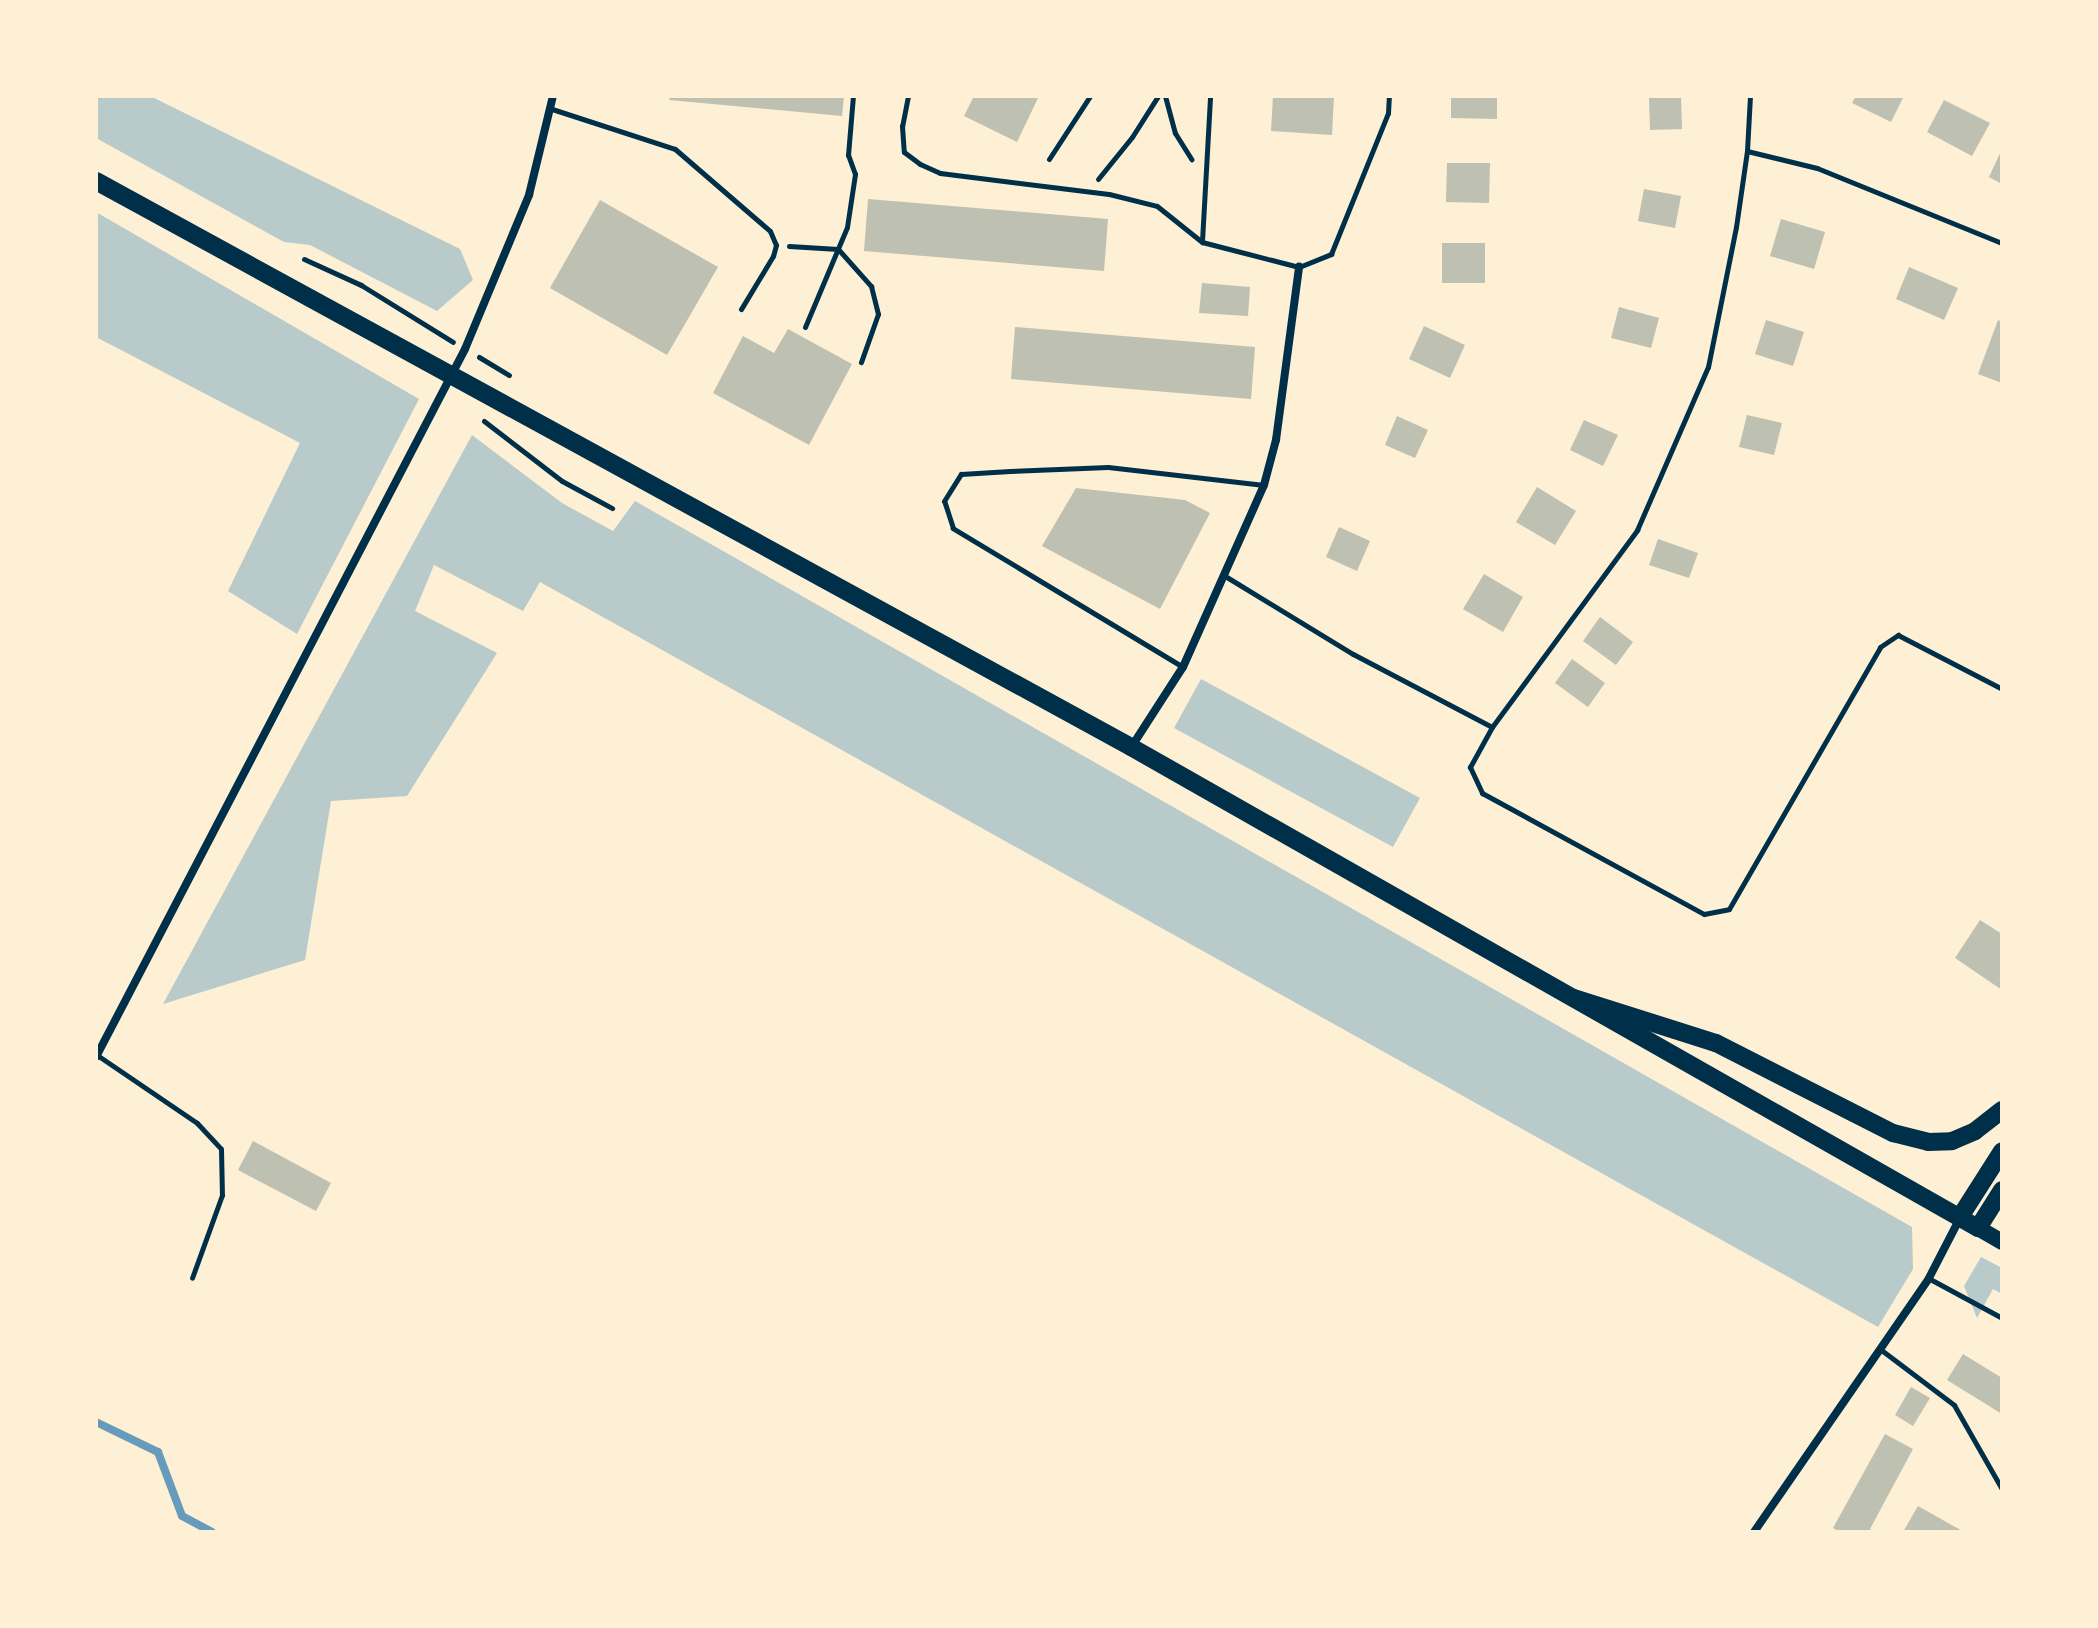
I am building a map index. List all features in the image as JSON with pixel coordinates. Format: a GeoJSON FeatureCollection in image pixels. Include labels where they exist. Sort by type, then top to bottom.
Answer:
{"type":"FeatureCollection","features":[{"type":"Feature","properties":{"kind":"main road"},"geometry":{"type":"LineString","coordinates":[[96,181],[1131,747],[2002,1242]]}},
{"type":"Feature","properties":{"kind":"main road"},"geometry":{"type":"LineString","coordinates":[[1574,998],[1716,1043],[1893,1133],[1928,1142],[1952,1141],[1975,1131],[2002,1110]]}},
{"type":"Feature","properties":{"kind":"main road"},"geometry":{"type":"LineString","coordinates":[[1960,1217],[2002,1151]]}},
{"type":"Feature","properties":{"kind":"main road"},"geometry":{"type":"LineString","coordinates":[[1978,1228],[2002,1190]]}},
{"type":"Feature","properties":{"kind":"street"},"geometry":{"type":"LineString","coordinates":[[96,1056],[465,349],[529,195],[553,96]]}},
{"type":"Feature","properties":{"kind":"street"},"geometry":{"type":"LineString","coordinates":[[1131,747],[1183,667],[1264,485],[1276,440],[1299,267]]}},
{"type":"Feature","properties":{"kind":"street"},"geometry":{"type":"LineString","coordinates":[[1754,1532],[1929,1278],[1960,1217]]}},
{"type":"Feature","properties":{"kind":"lane"},"geometry":{"type":"LineString","coordinates":[[908,96],[902,126],[904,152],[940,173],[1088,192],[1157,206],[1202,242],[1299,267],[1331,254],[1388,113],[1389,96]]}},
{"type":"Feature","properties":{"kind":"lane"},"geometry":{"type":"LineString","coordinates":[[1049,159],[1090,96]]}},
{"type":"Feature","properties":{"kind":"lane"},"geometry":{"type":"LineString","coordinates":[[1202,242],[1210,96]]}},
{"type":"Feature","properties":{"kind":"lane"},"geometry":{"type":"LineString","coordinates":[[1750,96],[1747,151],[1708,367],[1637,530],[1492,727],[1470,767],[1482,793],[1704,914],[1729,909],[1880,647],[1898,635],[2002,689]]}},
{"type":"Feature","properties":{"kind":"lane"},"geometry":{"type":"LineString","coordinates":[[552,109],[675,149],[770,231],[776,245],[741,309]]}},
{"type":"Feature","properties":{"kind":"lane"},"geometry":{"type":"LineString","coordinates":[[1747,151],[1817,168],[2002,243]]}},
{"type":"Feature","properties":{"kind":"lane"},"geometry":{"type":"LineString","coordinates":[[1183,667],[953,528],[944,501],[961,474],[1024,470],[1108,467],[1264,485]]}},
{"type":"Feature","properties":{"kind":"lane"},"geometry":{"type":"LineString","coordinates":[[1225,576],[1353,654],[1492,727]]}},
{"type":"Feature","properties":{"kind":"lane"},"geometry":{"type":"LineString","coordinates":[[96,1056],[197,1123],[221,1149],[222,1195],[192,1278]]}},
{"type":"Feature","properties":{"kind":"lane"},"geometry":{"type":"LineString","coordinates":[[1929,1278],[2002,1318]]}},
{"type":"Feature","properties":{"kind":"lane"},"geometry":{"type":"LineString","coordinates":[[1880,1349],[1954,1405],[2002,1489]]}},
{"type":"Feature","properties":{"kind":"path"},"geometry":{"type":"LineString","coordinates":[[805,327],[847,227],[855,174],[848,155],[853,96]]}},
{"type":"Feature","properties":{"kind":"path"},"geometry":{"type":"LineString","coordinates":[[1088,192],[1132,137],[1158,96]]}},
{"type":"Feature","properties":{"kind":"path"},"geometry":{"type":"LineString","coordinates":[[1165,96],[1175,133],[1206,179]]}},
{"type":"Feature","properties":{"kind":"path"},"geometry":{"type":"LineString","coordinates":[[776,245],[838,249],[871,286],[878,305],[873,334],[861,362]]}},
{"type":"Feature","properties":{"kind":"path"},"geometry":{"type":"LineString","coordinates":[[304,259],[361,285],[509,375]]}},
{"type":"Feature","properties":{"kind":"path"},"geometry":{"type":"LineString","coordinates":[[484,421],[562,481],[612,508]]}},
{"type":"Feature","properties":{"kind":"shaded area"},"geometry":{"type":"Polygon","coordinates":[[[96,96],[150,96],[460,249],[473,280],[437,311],[310,245],[284,242],[96,138],[96,96]]]}},
{"type":"Feature","properties":{"kind":"shaded area"},"geometry":{"type":"Polygon","coordinates":[[[96,212],[419,399],[297,634],[228,591],[300,443],[96,337],[96,212]]]}},
{"type":"Feature","properties":{"kind":"shaded area"},"geometry":{"type":"Polygon","coordinates":[[[472,435],[562,503],[613,531],[635,501],[1912,1227],[1913,1269],[1878,1327],[540,582],[523,611],[434,565],[415,611],[497,653],[407,796],[331,801],[305,960],[163,1004],[472,435]]]}},
{"type":"Feature","properties":{"kind":"shaded area"},"geometry":{"type":"Polygon","coordinates":[[[1201,679],[1420,798],[1393,847],[1174,728],[1201,679]]]}},
{"type":"Feature","properties":{"kind":"shaded area"},"geometry":{"type":"Polygon","coordinates":[[[1981,1257],[2002,1268],[2002,1294],[1993,1289],[1977,1318],[1964,1286],[1981,1257]]]}},
{"type":"Feature","properties":{"kind":"building"},"geometry":{"type":"Polygon","coordinates":[[[670,96],[844,96],[842,116],[669,100],[670,96]]]}},
{"type":"Feature","properties":{"kind":"building"},"geometry":{"type":"Polygon","coordinates":[[[974,96],[1039,96],[1017,142],[964,116],[974,96]]]}},
{"type":"Feature","properties":{"kind":"building"},"geometry":{"type":"Polygon","coordinates":[[[1273,96],[1334,96],[1332,135],[1271,131],[1273,96]]]}},
{"type":"Feature","properties":{"kind":"building"},"geometry":{"type":"Polygon","coordinates":[[[1451,96],[1497,96],[1497,119],[1451,118],[1451,96]]]}},
{"type":"Feature","properties":{"kind":"building"},"geometry":{"type":"Polygon","coordinates":[[[1681,96],[1682,129],[1650,130],[1649,97],[1681,96]]]}},
{"type":"Feature","properties":{"kind":"building"},"geometry":{"type":"Polygon","coordinates":[[[1856,96],[1904,96],[1891,122],[1852,103],[1856,96]]]}},
{"type":"Feature","properties":{"kind":"building"},"geometry":{"type":"Polygon","coordinates":[[[1944,100],[1990,123],[1972,156],[1927,132],[1944,100]]]}},
{"type":"Feature","properties":{"kind":"building"},"geometry":{"type":"Polygon","coordinates":[[[2002,149],[2002,184],[1989,177],[2002,149]]]}},
{"type":"Feature","properties":{"kind":"building"},"geometry":{"type":"Polygon","coordinates":[[[1447,163],[1490,163],[1489,203],[1446,202],[1447,163]]]}},
{"type":"Feature","properties":{"kind":"building"},"geometry":{"type":"Polygon","coordinates":[[[1644,189],[1681,196],[1675,228],[1638,221],[1644,189]]]}},
{"type":"Feature","properties":{"kind":"building"},"geometry":{"type":"Polygon","coordinates":[[[868,199],[1108,219],[1104,271],[864,251],[868,199]]]}},
{"type":"Feature","properties":{"kind":"building"},"geometry":{"type":"Polygon","coordinates":[[[600,200],[718,267],[667,355],[550,288],[600,200]]]}},
{"type":"Feature","properties":{"kind":"building"},"geometry":{"type":"Polygon","coordinates":[[[1781,219],[1825,232],[1814,269],[1770,256],[1781,219]]]}},
{"type":"Feature","properties":{"kind":"building"},"geometry":{"type":"Polygon","coordinates":[[[1442,243],[1485,243],[1485,283],[1442,283],[1442,243]]]}},
{"type":"Feature","properties":{"kind":"building"},"geometry":{"type":"Polygon","coordinates":[[[1909,267],[1958,288],[1944,320],[1896,299],[1909,267]]]}},
{"type":"Feature","properties":{"kind":"building"},"geometry":{"type":"Polygon","coordinates":[[[1202,283],[1250,287],[1248,316],[1199,313],[1202,283]]]}},
{"type":"Feature","properties":{"kind":"building"},"geometry":{"type":"Polygon","coordinates":[[[1619,307],[1659,318],[1651,348],[1611,338],[1619,307]]]}},
{"type":"Feature","properties":{"kind":"building"},"geometry":{"type":"Polygon","coordinates":[[[1766,320],[1804,332],[1793,366],[1755,354],[1766,320]]]}},
{"type":"Feature","properties":{"kind":"building"},"geometry":{"type":"Polygon","coordinates":[[[1998,320],[2002,322],[2002,383],[1978,374],[1998,320]]]}},
{"type":"Feature","properties":{"kind":"building"},"geometry":{"type":"Polygon","coordinates":[[[1424,326],[1465,345],[1450,378],[1409,359],[1424,326]]]}},
{"type":"Feature","properties":{"kind":"building"},"geometry":{"type":"Polygon","coordinates":[[[1015,327],[1255,347],[1251,399],[1011,379],[1015,327]]]}},
{"type":"Feature","properties":{"kind":"building"},"geometry":{"type":"Polygon","coordinates":[[[788,329],[852,364],[809,445],[713,393],[743,336],[774,353],[788,329]]]}},
{"type":"Feature","properties":{"kind":"building"},"geometry":{"type":"Polygon","coordinates":[[[1747,415],[1782,423],[1774,455],[1739,447],[1747,415]]]}},
{"type":"Feature","properties":{"kind":"building"},"geometry":{"type":"Polygon","coordinates":[[[1397,416],[1428,430],[1415,458],[1385,445],[1397,416]]]}},
{"type":"Feature","properties":{"kind":"building"},"geometry":{"type":"Polygon","coordinates":[[[1584,420],[1618,435],[1603,466],[1570,450],[1584,420]]]}},
{"type":"Feature","properties":{"kind":"building"},"geometry":{"type":"Polygon","coordinates":[[[1537,487],[1576,511],[1555,545],[1516,522],[1537,487]]]}},
{"type":"Feature","properties":{"kind":"building"},"geometry":{"type":"Polygon","coordinates":[[[1076,488],[1185,500],[1210,513],[1160,609],[1042,546],[1076,488]]]}},
{"type":"Feature","properties":{"kind":"building"},"geometry":{"type":"Polygon","coordinates":[[[1339,527],[1370,541],[1357,571],[1326,557],[1339,527]]]}},
{"type":"Feature","properties":{"kind":"building"},"geometry":{"type":"Polygon","coordinates":[[[1658,539],[1698,553],[1689,578],[1649,565],[1658,539]]]}},
{"type":"Feature","properties":{"kind":"building"},"geometry":{"type":"Polygon","coordinates":[[[1484,574],[1523,597],[1503,632],[1463,609],[1484,574]]]}},
{"type":"Feature","properties":{"kind":"building"},"geometry":{"type":"Polygon","coordinates":[[[1600,617],[1633,642],[1616,665],[1583,641],[1600,617]]]}},
{"type":"Feature","properties":{"kind":"building"},"geometry":{"type":"Polygon","coordinates":[[[1572,659],[1605,683],[1588,707],[1555,683],[1572,659]]]}},
{"type":"Feature","properties":{"kind":"building"},"geometry":{"type":"Polygon","coordinates":[[[1980,920],[2002,934],[2002,990],[1955,958],[1980,920]]]}},
{"type":"Feature","properties":{"kind":"building"},"geometry":{"type":"Polygon","coordinates":[[[253,1141],[331,1183],[316,1211],[238,1170],[253,1141]]]}},
{"type":"Feature","properties":{"kind":"building"},"geometry":{"type":"Polygon","coordinates":[[[1963,1354],[2002,1378],[2002,1414],[1947,1380],[1963,1354]]]}},
{"type":"Feature","properties":{"kind":"building"},"geometry":{"type":"Polygon","coordinates":[[[1911,1387],[1930,1398],[1913,1426],[1895,1415],[1911,1387]]]}},
{"type":"Feature","properties":{"kind":"building"},"geometry":{"type":"Polygon","coordinates":[[[1885,1434],[1913,1449],[1870,1529],[1875,1532],[1840,1532],[1833,1528],[1885,1434]]]}},
{"type":"Feature","properties":{"kind":"building"},"geometry":{"type":"Polygon","coordinates":[[[1918,1506],[1964,1532],[1903,1532],[1918,1506]]]}},
{"type":"Feature","properties":{"kind":"waterway"},"geometry":{"type":"LineString","coordinates":[[96,1422],[158,1452],[182,1516],[212,1532]]}}]}
